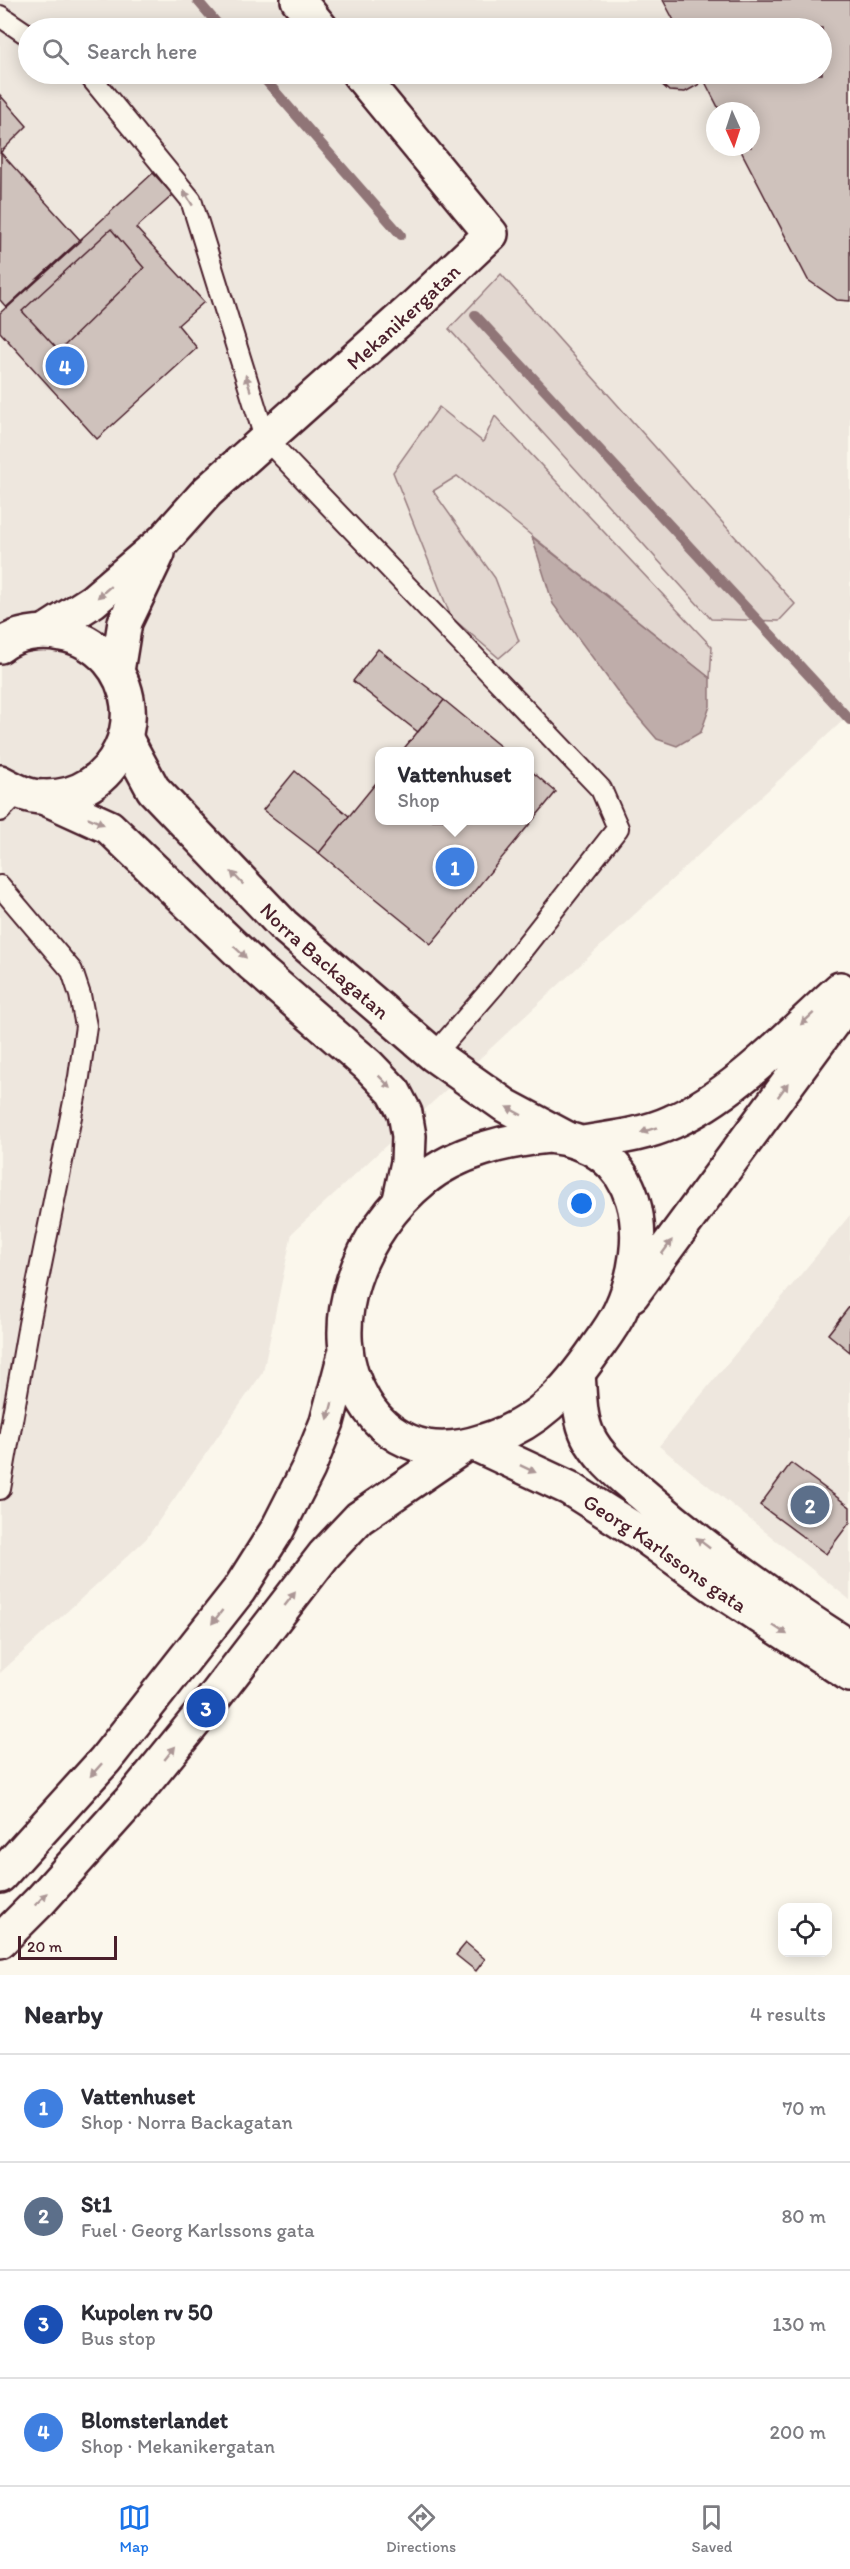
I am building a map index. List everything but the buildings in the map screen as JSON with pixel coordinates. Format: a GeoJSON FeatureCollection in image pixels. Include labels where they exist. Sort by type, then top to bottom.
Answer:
{"type":"FeatureCollection","features":[{"type":"Feature","properties":{"kind":"main road"},"geometry":{"type":"LineString","coordinates":[[298,0],[313,18]]}},
{"type":"Feature","properties":{"kind":"main road","name":"Mekanikergatan"},"geometry":{"type":"LineString","coordinates":[[46,631],[93,601],[164,540],[207,492],[415,306],[491,234],[367,84]]}},
{"type":"Feature","properties":{"kind":"main road","name":"Mekanikergatan"},"geometry":{"type":"LineString","coordinates":[[117,671],[125,622],[164,540]]}},
{"type":"Feature","properties":{"kind":"main road"},"geometry":{"type":"LineString","coordinates":[[0,646],[25,634],[46,631],[74,636],[99,650],[117,671],[128,704],[126,739],[114,763],[94,782],[70,794],[15,796]]}},
{"type":"Feature","properties":{"kind":"main road","name":"Norra Backagatan"},"geometry":{"type":"LineString","coordinates":[[126,739],[153,789],[274,917],[434,1055],[506,1106],[612,1162],[623,1176],[636,1208],[638,1226],[635,1267],[620,1311]]}},
{"type":"Feature","properties":{"kind":"main road"},"geometry":{"type":"LineString","coordinates":[[15,796],[109,827],[253,965],[368,1065],[394,1092],[405,1113],[409,1137],[408,1162],[400,1200]]}},
{"type":"Feature","properties":{"kind":"main road"},"geometry":{"type":"LineString","coordinates":[[0,1876],[105,1760],[239,1590],[277,1530],[308,1469],[327,1422],[345,1354],[348,1299],[366,1247],[400,1200],[425,1178],[446,1164],[473,1153],[531,1138],[574,1141],[642,1133],[673,1122],[743,1077],[850,979]]}},
{"type":"Feature","properties":{"kind":"main road"},"geometry":{"type":"LineString","coordinates":[[345,1354],[352,1378],[370,1412],[396,1436],[412,1443],[447,1449],[470,1445],[508,1434],[535,1417],[578,1374],[620,1311],[850,999]]}},
{"type":"Feature","properties":{"kind":"main road","name":"Georg Karlssons gata"},"geometry":{"type":"LineString","coordinates":[[578,1374],[580,1410],[588,1436],[617,1471],[660,1509],[749,1579],[850,1647]]}},
{"type":"Feature","properties":{"kind":"main road"},"geometry":{"type":"LineString","coordinates":[[0,1941],[41,1900],[130,1801],[206,1708],[324,1555],[359,1518],[470,1445]]}},
{"type":"Feature","properties":{"kind":"main road","name":"Georg Karlssons gata"},"geometry":{"type":"LineString","coordinates":[[470,1445],[577,1493],[850,1675]]}},
{"type":"Feature","properties":{"kind":"lane"},"geometry":{"type":"LineString","coordinates":[[0,16],[18,28]]}},
{"type":"Feature","properties":{"kind":"lane"},"geometry":{"type":"LineString","coordinates":[[96,84],[191,200],[265,438],[600,789],[618,828],[434,1055]]}},
{"type":"Feature","properties":{"kind":"lane"},"geometry":{"type":"LineString","coordinates":[[0,886],[72,971],[80,994],[86,1026],[79,1077],[29,1324],[0,1489]]}},
{"type":"Feature","properties":{"kind":"shaded area"},"geometry":{"type":"Polygon","coordinates":[[[0,0],[850,0],[850,714],[292,1233],[263,1372],[146,1539],[0,1673],[0,0]]]}},
{"type":"Feature","properties":{"kind":"shaded area"},"geometry":{"type":"Polygon","coordinates":[[[501,274],[795,604],[779,621],[711,619],[449,329],[501,274]]]}},
{"type":"Feature","properties":{"kind":"shaded area"},"geometry":{"type":"Polygon","coordinates":[[[439,407],[483,442],[495,416],[712,647],[710,678],[457,476],[433,491],[495,578],[519,641],[499,658],[451,617],[393,472],[439,407]]]}},
{"type":"Feature","properties":{"kind":"shaded area"},"geometry":{"type":"Polygon","coordinates":[[[532,537],[710,678],[710,706],[701,732],[677,746],[657,739],[626,703],[553,604],[532,537]]]}},
{"type":"Feature","properties":{"kind":"shaded area"},"geometry":{"type":"Polygon","coordinates":[[[850,1215],[850,1600],[659,1446],[850,1215]]]}},
{"type":"Feature","properties":{"kind":"waterway"},"geometry":{"type":"LineString","coordinates":[[197,0],[212,18]]}},
{"type":"Feature","properties":{"kind":"waterway"},"geometry":{"type":"LineString","coordinates":[[269,84],[401,235]]}},
{"type":"Feature","properties":{"kind":"waterway"},"geometry":{"type":"LineString","coordinates":[[475,315],[850,720]]}},
{"type":"Feature","properties":{"kind":"place","name":"Blomsterlandet"},"geometry":{"type":"Point","coordinates":[65,366]}},
{"type":"Feature","properties":{"kind":"place","name":"Vattenhuset"},"geometry":{"type":"Point","coordinates":[455,867]}},
{"type":"Feature","properties":{"kind":"place","name":"St1"},"geometry":{"type":"Point","coordinates":[810,1505]}},
{"type":"Feature","properties":{"kind":"place","name":"Kupolen rv 50"},"geometry":{"type":"Point","coordinates":[206,1708]}}]}
